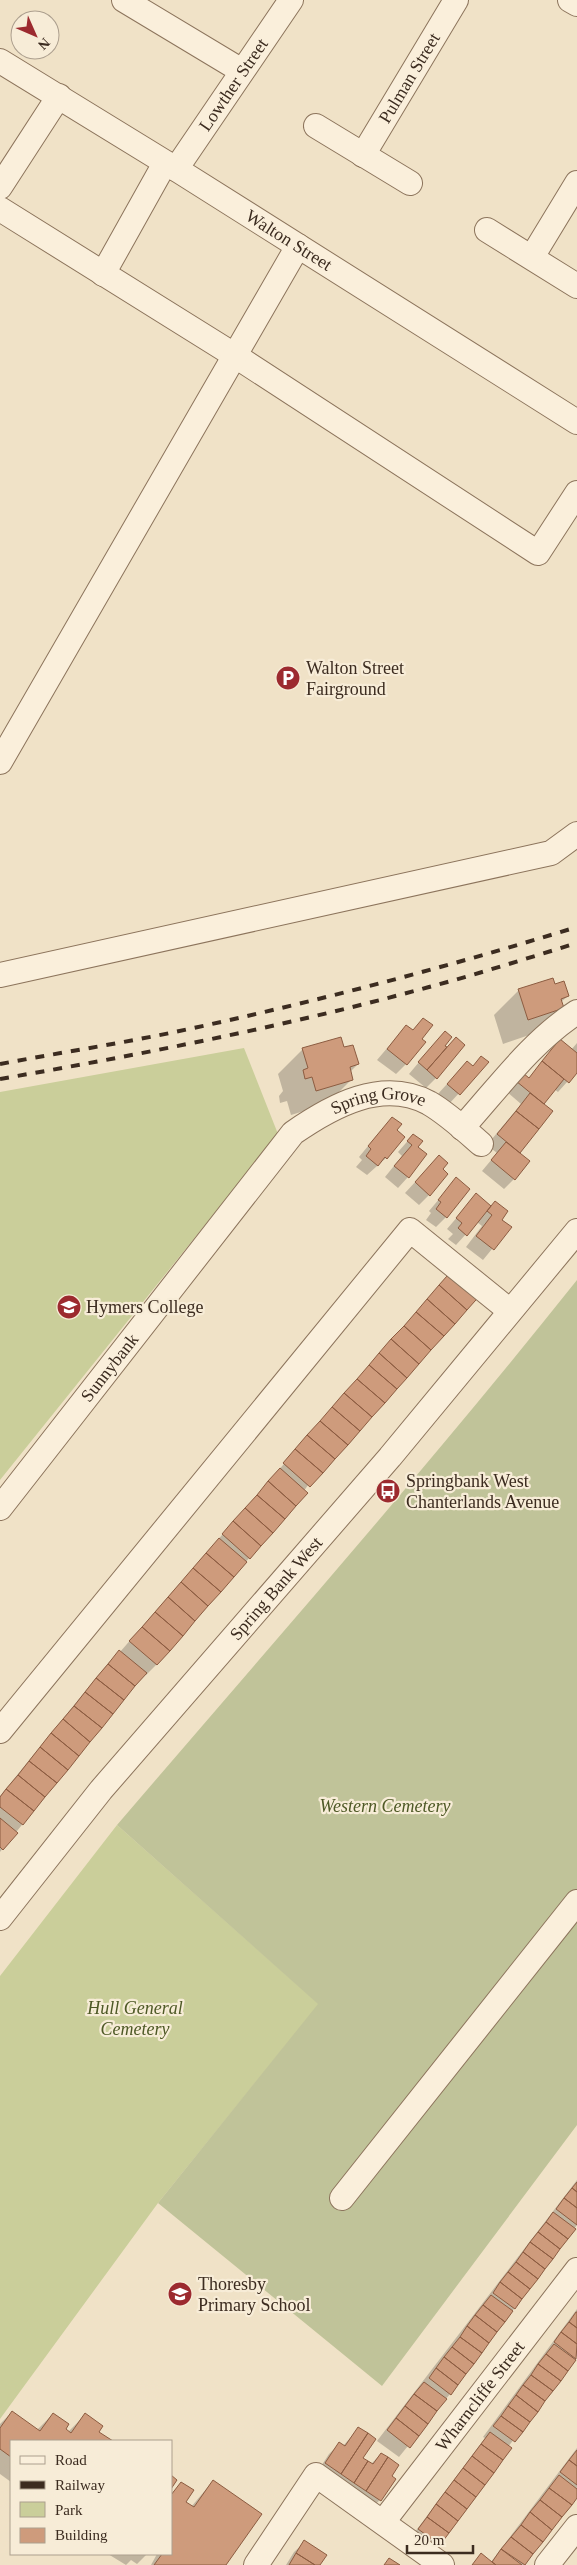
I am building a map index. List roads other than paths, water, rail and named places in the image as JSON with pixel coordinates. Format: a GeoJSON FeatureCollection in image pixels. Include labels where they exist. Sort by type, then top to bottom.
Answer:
{"type":"FeatureCollection","features":[{"type":"Feature","properties":{"kind":"street"},"geometry":{"type":"LineString","coordinates":[[124,0],[151,6],[242,71]]}},
{"type":"Feature","properties":{"kind":"street","name":"Lowther Street"},"geometry":{"type":"LineString","coordinates":[[103,274],[170,166],[242,71],[291,0]]}},
{"type":"Feature","properties":{"kind":"street","name":"Pulman Street"},"geometry":{"type":"LineString","coordinates":[[363,155],[456,0]]}},
{"type":"Feature","properties":{"kind":"street"},"geometry":{"type":"LineString","coordinates":[[570,0],[577,4]]}},
{"type":"Feature","properties":{"kind":"street","name":"Walton Street"},"geometry":{"type":"LineString","coordinates":[[0,61],[59,96],[577,422]]}},
{"type":"Feature","properties":{"kind":"street"},"geometry":{"type":"LineString","coordinates":[[0,187],[59,96]]}},
{"type":"Feature","properties":{"kind":"street"},"geometry":{"type":"LineString","coordinates":[[316,126],[410,183]]}},
{"type":"Feature","properties":{"kind":"street"},"geometry":{"type":"LineString","coordinates":[[532,257],[577,183]]}},
{"type":"Feature","properties":{"kind":"street"},"geometry":{"type":"LineString","coordinates":[[0,209],[234,355],[538,553],[577,493]]}},
{"type":"Feature","properties":{"kind":"street"},"geometry":{"type":"LineString","coordinates":[[486,230],[577,286]]}},
{"type":"Feature","properties":{"kind":"street"},"geometry":{"type":"LineString","coordinates":[[0,762],[298,246]]}},
{"type":"Feature","properties":{"kind":"street"},"geometry":{"type":"LineString","coordinates":[[0,975],[551,853],[577,834]]}},
{"type":"Feature","properties":{"kind":"street"},"geometry":{"type":"LineString","coordinates":[[462,1128],[542,1040],[556,1026],[577,1012]]}},
{"type":"Feature","properties":{"kind":"street","name":"Spring Grove"},"geometry":{"type":"LineString","coordinates":[[293,1133],[321,1114],[360,1096],[400,1093],[429,1103],[481,1144]]}},
{"type":"Feature","properties":{"kind":"street","name":"Sunnybank"},"geometry":{"type":"LineString","coordinates":[[0,1508],[293,1133]]}},
{"type":"Feature","properties":{"kind":"street","name":"Spring Bank West"},"geometry":{"type":"LineString","coordinates":[[552,1260],[577,1215]]}},
{"type":"Feature","properties":{"kind":"street"},"geometry":{"type":"LineString","coordinates":[[0,1731],[410,1230],[510,1311]]}},
{"type":"Feature","properties":{"kind":"street","name":"Spring Bank West"},"geometry":{"type":"LineString","coordinates":[[0,1918],[101,1790],[390,1457],[577,1231]]}},
{"type":"Feature","properties":{"kind":"street"},"geometry":{"type":"LineString","coordinates":[[342,2198],[577,1902]]}},
{"type":"Feature","properties":{"kind":"street","name":"Wharncliffe Street"},"geometry":{"type":"LineString","coordinates":[[383,2522],[577,2270]]}},
{"type":"Feature","properties":{"kind":"street"},"geometry":{"type":"LineString","coordinates":[[256,2565],[316,2475],[442,2565]]}},
{"type":"Feature","properties":{"kind":"street"},"geometry":{"type":"LineString","coordinates":[[547,2565],[577,2526]]}},
{"type":"Feature","properties":{"kind":"railway"},"geometry":{"type":"LineString","coordinates":[[0,1064],[226,1021],[427,971],[577,927]]}},
{"type":"Feature","properties":{"kind":"railway"},"geometry":{"type":"LineString","coordinates":[[0,1079],[108,1060],[269,1027],[447,982],[577,943]]}},
{"type":"Feature","properties":{"kind":"place","name":"Walton Street Fairground"},"geometry":{"type":"Point","coordinates":[288,678]}},
{"type":"Feature","properties":{"kind":"place","name":"Hymers College"},"geometry":{"type":"Point","coordinates":[69,1307]}},
{"type":"Feature","properties":{"kind":"place","name":"Springbank West Chanterlands Avenue"},"geometry":{"type":"Point","coordinates":[388,1491]}},
{"type":"Feature","properties":{"kind":"place","name":"Thoresby Primary School"},"geometry":{"type":"Point","coordinates":[180,2294]}},
{"type":"Feature","properties":{"kind":"park label","name":"Western Cemetery"},"geometry":{"type":"Point","coordinates":[385,1806]}},
{"type":"Feature","properties":{"kind":"park label","name":"Hull General Cemetery"},"geometry":{"type":"Point","coordinates":[135,2018]}}]}
